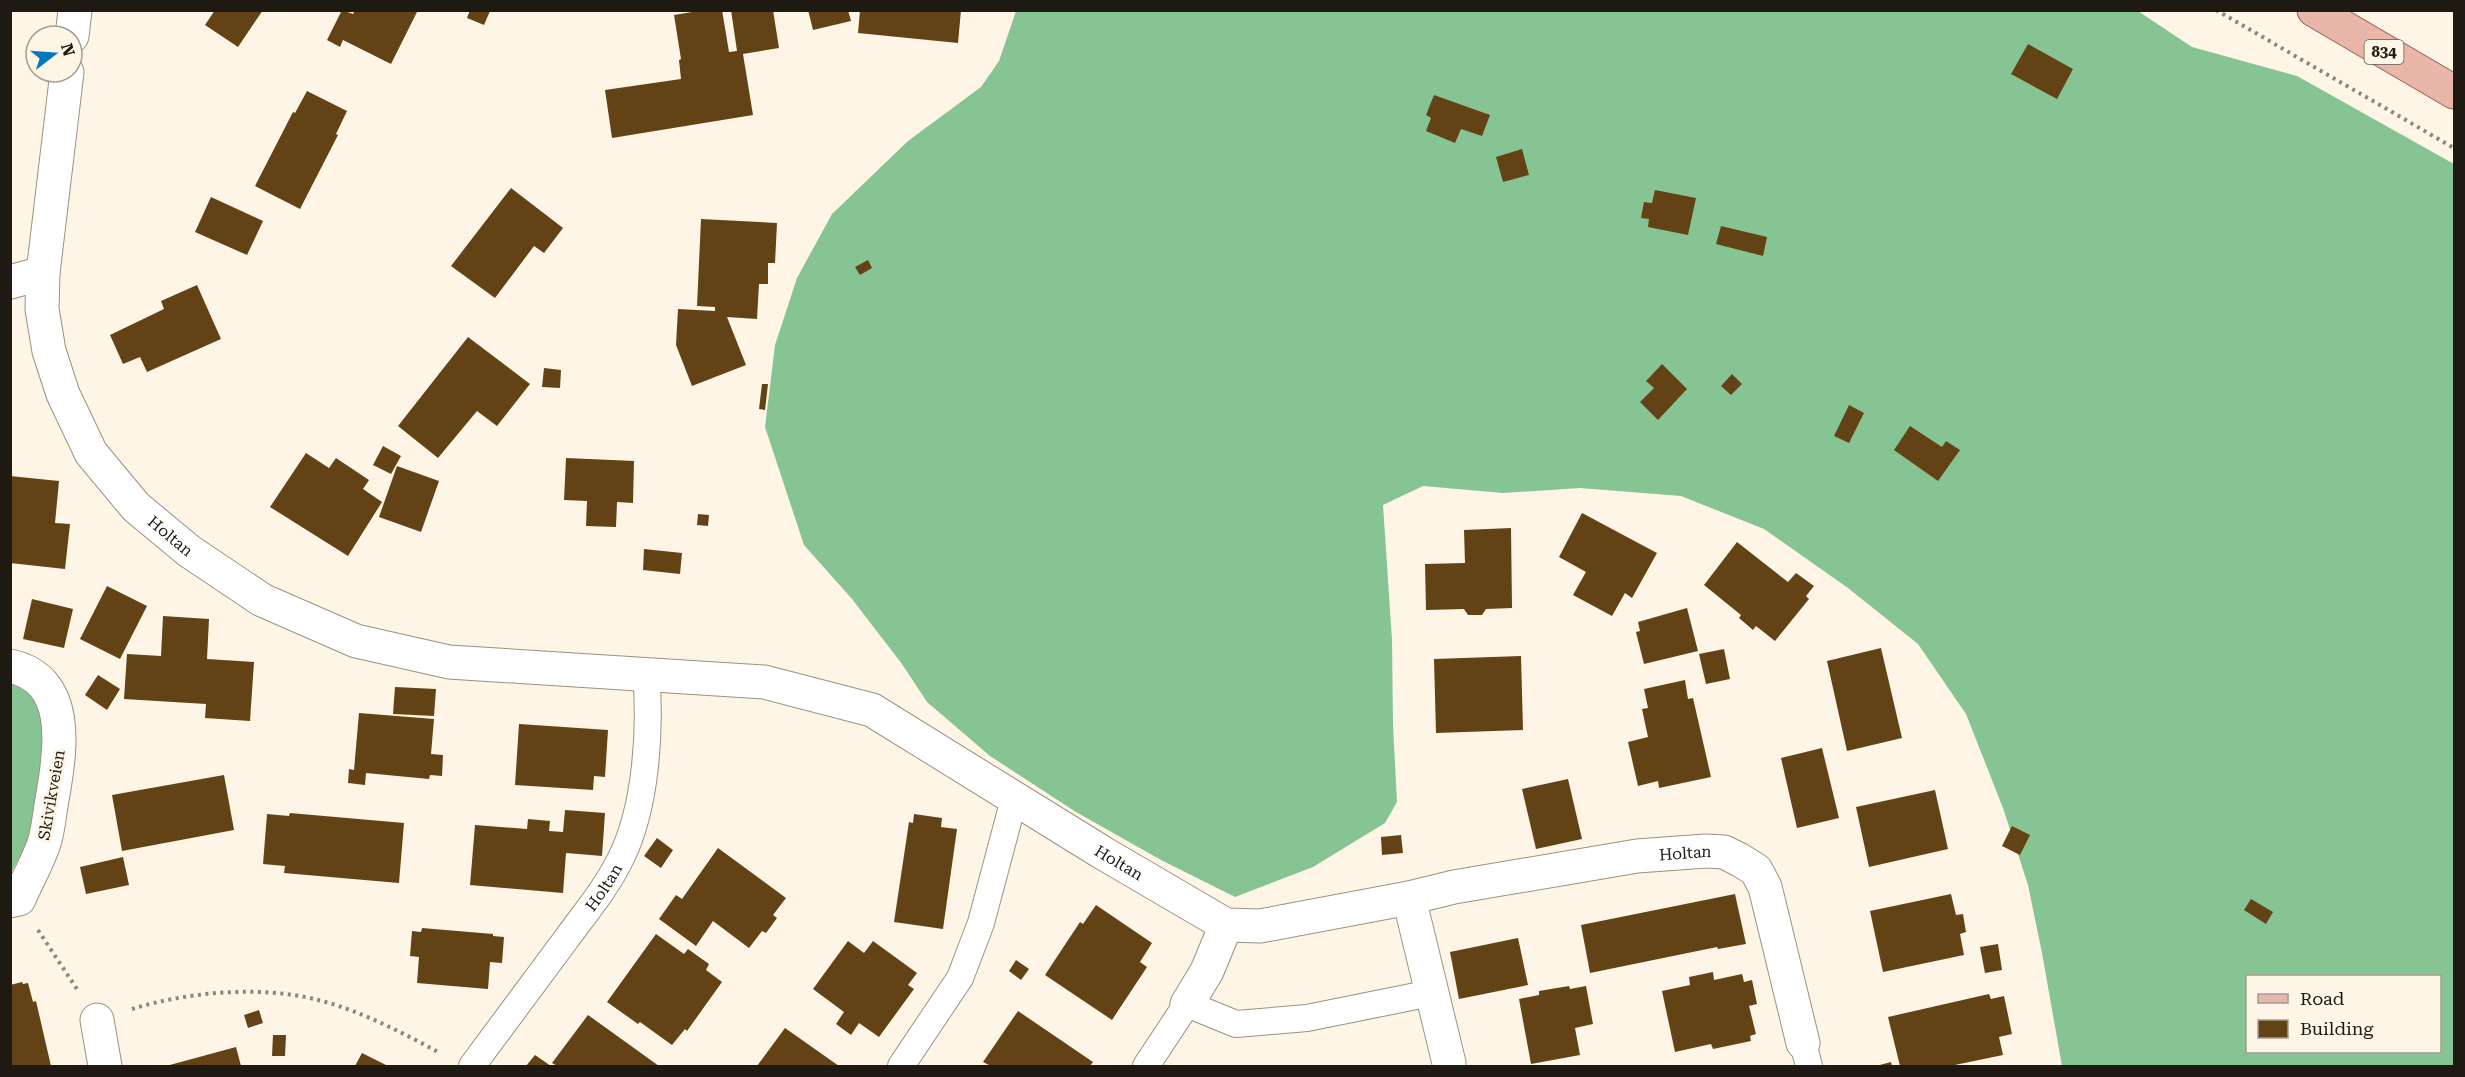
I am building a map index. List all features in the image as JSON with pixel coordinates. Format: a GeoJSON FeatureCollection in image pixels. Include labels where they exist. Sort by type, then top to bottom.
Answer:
{"type":"FeatureCollection","features":[{"type":"Feature","properties":{"kind":"main road","name":"834"},"geometry":{"type":"LineString","coordinates":[[2314,10],[2454,92]]}},
{"type":"Feature","properties":{"kind":"street","name":"Holtan"},"geometry":{"type":"LineString","coordinates":[[66,84],[43,273],[42,309],[49,351],[63,394],[91,453],[136,507],[189,551],[262,600],[356,641],[449,662],[764,682],[872,710],[1014,799],[1226,925],[1260,926],[1409,898],[1454,887],[1626,857],[1706,851],[1724,852],[1756,870],[1765,887],[1806,1055]]}},
{"type":"Feature","properties":{"kind":"street"},"geometry":{"type":"LineString","coordinates":[[10,282],[43,273]]}},
{"type":"Feature","properties":{"kind":"street","name":"Skivikveien"},"geometry":{"type":"LineString","coordinates":[[10,666],[34,675],[46,689],[55,706],[60,726],[61,752],[45,840],[15,900]]}},
{"type":"Feature","properties":{"kind":"street"},"geometry":{"type":"LineString","coordinates":[[1409,898],[1449,1065]]}},
{"type":"Feature","properties":{"kind":"street"},"geometry":{"type":"LineString","coordinates":[[1187,1004],[1207,971],[1226,925]]}},
{"type":"Feature","properties":{"kind":"street"},"geometry":{"type":"LineString","coordinates":[[97,1020],[105,1066]]}},
{"type":"Feature","properties":{"kind":"lane","name":"Holtan"},"geometry":{"type":"LineString","coordinates":[[472,1066],[599,894],[621,858],[636,816],[645,764],[650,709],[646,674]]}},
{"type":"Feature","properties":{"kind":"lane"},"geometry":{"type":"LineString","coordinates":[[901,1066],[960,978],[981,923],[1014,799]]}},
{"type":"Feature","properties":{"kind":"lane"},"geometry":{"type":"LineString","coordinates":[[1146,1066],[1187,1004],[1236,1024],[1307,1018],[1431,993]]}},
{"type":"Feature","properties":{"kind":"path"},"geometry":{"type":"LineString","coordinates":[[2216,10],[2454,148]]}},
{"type":"Feature","properties":{"kind":"path"},"geometry":{"type":"LineString","coordinates":[[15,900],[97,1020],[161,1000],[196,995],[266,992],[318,1000],[404,1034],[444,1055]]}},
{"type":"Feature","properties":{"kind":"green space"},"geometry":{"type":"Polygon","coordinates":[[[1016,11],[2138,11],[2192,47],[2297,76],[2454,164],[2454,1066],[2062,1066],[2028,885],[2003,808],[1966,714],[1918,644],[1848,588],[1764,529],[1681,496],[1580,488],[1503,493],[1423,486],[1383,505],[1392,640],[1397,802],[1385,823],[1313,867],[1235,897],[1161,860],[1076,812],[990,756],[927,702],[902,664],[852,599],[804,545],[765,427],[775,345],[797,278],[832,214],[908,141],[981,87],[999,61],[1016,11]]]}},
{"type":"Feature","properties":{"kind":"green space"},"geometry":{"type":"Polygon","coordinates":[[[11,677],[25,683],[48,725],[32,835],[11,873],[11,677]]]}},
{"type":"Feature","properties":{"kind":"building"},"geometry":{"type":"Polygon","coordinates":[[[215,10],[263,10],[238,47],[205,25],[215,10]]]}},
{"type":"Feature","properties":{"kind":"building"},"geometry":{"type":"Polygon","coordinates":[[[342,10],[353,14],[355,10],[418,10],[391,64],[343,40],[340,47],[327,40],[342,10]]]}},
{"type":"Feature","properties":{"kind":"building"},"geometry":{"type":"Polygon","coordinates":[[[470,10],[490,11],[484,25],[467,18],[470,10]]]}},
{"type":"Feature","properties":{"kind":"building"},"geometry":{"type":"Polygon","coordinates":[[[704,10],[722,10],[729,52],[737,51],[731,10],[773,10],[779,48],[743,54],[753,115],[612,138],[605,90],[681,79],[679,60],[681,59],[674,15],[704,10]]]}},
{"type":"Feature","properties":{"kind":"building"},"geometry":{"type":"Polygon","coordinates":[[[808,10],[848,10],[851,21],[813,30],[808,10]]]}},
{"type":"Feature","properties":{"kind":"building"},"geometry":{"type":"Polygon","coordinates":[[[860,10],[961,10],[958,43],[858,33],[860,10]]]}},
{"type":"Feature","properties":{"kind":"building"},"geometry":{"type":"Polygon","coordinates":[[[2028,44],[2073,69],[2057,99],[2011,74],[2028,44]]]}},
{"type":"Feature","properties":{"kind":"building"},"geometry":{"type":"Polygon","coordinates":[[[307,91],[347,111],[336,134],[338,135],[300,209],[255,186],[293,112],[295,113],[307,91]]]}},
{"type":"Feature","properties":{"kind":"building"},"geometry":{"type":"Polygon","coordinates":[[[1434,95],[1490,115],[1482,136],[1461,129],[1455,143],[1426,131],[1431,118],[1426,115],[1434,95]]]}},
{"type":"Feature","properties":{"kind":"building"},"geometry":{"type":"Polygon","coordinates":[[[1522,149],[1529,175],[1503,182],[1496,157],[1522,149]]]}},
{"type":"Feature","properties":{"kind":"building"},"geometry":{"type":"Polygon","coordinates":[[[511,188],[563,228],[544,253],[534,246],[495,298],[451,266],[511,188]]]}},
{"type":"Feature","properties":{"kind":"building"},"geometry":{"type":"Polygon","coordinates":[[[1655,190],[1696,198],[1688,235],[1648,227],[1649,219],[1641,218],[1644,202],[1652,203],[1655,190]]]}},
{"type":"Feature","properties":{"kind":"building"},"geometry":{"type":"Polygon","coordinates":[[[211,197],[263,221],[247,255],[195,232],[211,197]]]}},
{"type":"Feature","properties":{"kind":"building"},"geometry":{"type":"Polygon","coordinates":[[[701,219],[777,223],[775,263],[768,263],[768,284],[759,284],[757,319],[727,317],[746,365],[692,386],[676,345],[678,309],[715,311],[715,307],[697,306],[701,219]]]}},
{"type":"Feature","properties":{"kind":"building"},"geometry":{"type":"Polygon","coordinates":[[[1721,226],[1767,237],[1763,256],[1716,244],[1721,226]]]}},
{"type":"Feature","properties":{"kind":"building"},"geometry":{"type":"Polygon","coordinates":[[[868,260],[872,268],[860,275],[855,267],[868,260]]]}},
{"type":"Feature","properties":{"kind":"building"},"geometry":{"type":"Polygon","coordinates":[[[197,285],[221,339],[147,372],[140,357],[123,364],[110,335],[164,309],[161,301],[197,285]]]}},
{"type":"Feature","properties":{"kind":"building"},"geometry":{"type":"Polygon","coordinates":[[[468,337],[530,384],[497,426],[477,411],[438,458],[398,426],[468,337]]]}},
{"type":"Feature","properties":{"kind":"building"},"geometry":{"type":"Polygon","coordinates":[[[1662,364],[1687,389],[1658,420],[1640,402],[1654,388],[1646,381],[1662,364]]]}},
{"type":"Feature","properties":{"kind":"building"},"geometry":{"type":"Polygon","coordinates":[[[544,368],[561,370],[560,388],[542,387],[544,368]]]}},
{"type":"Feature","properties":{"kind":"building"},"geometry":{"type":"Polygon","coordinates":[[[1732,374],[1742,384],[1731,395],[1721,386],[1732,374]]]}},
{"type":"Feature","properties":{"kind":"building"},"geometry":{"type":"Polygon","coordinates":[[[762,384],[768,384],[765,410],[759,409],[762,384]]]}},
{"type":"Feature","properties":{"kind":"building"},"geometry":{"type":"Polygon","coordinates":[[[1849,405],[1864,413],[1849,443],[1834,436],[1849,405]]]}},
{"type":"Feature","properties":{"kind":"building"},"geometry":{"type":"Polygon","coordinates":[[[1910,426],[1942,447],[1946,441],[1960,450],[1938,481],[1894,450],[1910,426]]]}},
{"type":"Feature","properties":{"kind":"building"},"geometry":{"type":"Polygon","coordinates":[[[383,446],[401,456],[391,474],[373,465],[383,446]]]}},
{"type":"Feature","properties":{"kind":"building"},"geometry":{"type":"Polygon","coordinates":[[[306,453],[329,468],[336,458],[369,480],[363,489],[382,502],[348,556],[270,507],[306,453]]]}},
{"type":"Feature","properties":{"kind":"building"},"geometry":{"type":"Polygon","coordinates":[[[566,458],[634,461],[633,503],[617,502],[616,527],[586,526],[587,501],[564,500],[566,458]]]}},
{"type":"Feature","properties":{"kind":"building"},"geometry":{"type":"Polygon","coordinates":[[[397,466],[439,481],[421,532],[379,517],[397,466]]]}},
{"type":"Feature","properties":{"kind":"building"},"geometry":{"type":"Polygon","coordinates":[[[10,476],[59,481],[55,523],[70,524],[65,569],[10,563],[10,476]]]}},
{"type":"Feature","properties":{"kind":"building"},"geometry":{"type":"Polygon","coordinates":[[[1582,513],[1657,553],[1632,598],[1625,593],[1612,616],[1573,595],[1586,572],[1559,557],[1582,513]]]}},
{"type":"Feature","properties":{"kind":"building"},"geometry":{"type":"Polygon","coordinates":[[[698,514],[709,515],[708,526],[697,525],[698,514]]]}},
{"type":"Feature","properties":{"kind":"building"},"geometry":{"type":"Polygon","coordinates":[[[1511,528],[1512,608],[1486,609],[1482,615],[1468,615],[1464,609],[1426,610],[1425,564],[1465,563],[1464,530],[1511,528]]]}},
{"type":"Feature","properties":{"kind":"building"},"geometry":{"type":"Polygon","coordinates":[[[1737,542],[1788,582],[1796,573],[1814,586],[1806,596],[1809,599],[1775,641],[1756,626],[1753,630],[1739,618],[1741,615],[1704,585],[1737,542]]]}},
{"type":"Feature","properties":{"kind":"building"},"geometry":{"type":"Polygon","coordinates":[[[644,549],[682,553],[680,574],[643,570],[644,549]]]}},
{"type":"Feature","properties":{"kind":"building"},"geometry":{"type":"Polygon","coordinates":[[[107,586],[147,606],[120,659],[80,639],[107,586]]]}},
{"type":"Feature","properties":{"kind":"building"},"geometry":{"type":"Polygon","coordinates":[[[32,599],[73,609],[64,648],[23,639],[32,599]]]}},
{"type":"Feature","properties":{"kind":"building"},"geometry":{"type":"Polygon","coordinates":[[[1687,608],[1698,651],[1644,664],[1636,632],[1640,631],[1638,622],[1687,608]]]}},
{"type":"Feature","properties":{"kind":"building"},"geometry":{"type":"Polygon","coordinates":[[[163,616],[209,619],[207,659],[254,662],[250,721],[205,718],[206,704],[124,699],[127,654],[161,656],[163,616]]]}},
{"type":"Feature","properties":{"kind":"building"},"geometry":{"type":"Polygon","coordinates":[[[1881,648],[1902,738],[1847,751],[1827,661],[1881,648]]]}},
{"type":"Feature","properties":{"kind":"building"},"geometry":{"type":"Polygon","coordinates":[[[1724,649],[1730,679],[1706,684],[1699,654],[1724,649]]]}},
{"type":"Feature","properties":{"kind":"building"},"geometry":{"type":"Polygon","coordinates":[[[1521,656],[1523,730],[1436,733],[1434,659],[1521,656]]]}},
{"type":"Feature","properties":{"kind":"building"},"geometry":{"type":"Polygon","coordinates":[[[98,675],[120,689],[107,710],[85,695],[98,675]]]}},
{"type":"Feature","properties":{"kind":"building"},"geometry":{"type":"Polygon","coordinates":[[[1685,680],[1688,699],[1693,698],[1711,777],[1659,788],[1658,781],[1638,786],[1628,742],[1648,737],[1642,709],[1648,708],[1644,689],[1685,680]]]}},
{"type":"Feature","properties":{"kind":"building"},"geometry":{"type":"Polygon","coordinates":[[[395,687],[436,689],[434,716],[393,714],[395,687]]]}},
{"type":"Feature","properties":{"kind":"building"},"geometry":{"type":"Polygon","coordinates":[[[359,713],[434,719],[431,754],[443,755],[442,776],[430,775],[429,779],[366,773],[365,785],[348,783],[349,769],[354,770],[359,713]]]}},
{"type":"Feature","properties":{"kind":"building"},"geometry":{"type":"Polygon","coordinates":[[[519,724],[608,730],[605,777],[594,776],[593,790],[515,785],[519,724]]]}},
{"type":"Feature","properties":{"kind":"building"},"geometry":{"type":"Polygon","coordinates":[[[1822,748],[1839,818],[1797,828],[1781,758],[1822,748]]]}},
{"type":"Feature","properties":{"kind":"building"},"geometry":{"type":"Polygon","coordinates":[[[224,775],[234,830],[122,851],[112,795],[224,775]]]}},
{"type":"Feature","properties":{"kind":"building"},"geometry":{"type":"Polygon","coordinates":[[[1568,779],[1582,839],[1536,849],[1522,789],[1568,779]]]}},
{"type":"Feature","properties":{"kind":"building"},"geometry":{"type":"Polygon","coordinates":[[[1935,790],[1948,849],[1869,867],[1856,807],[1935,790]]]}},
{"type":"Feature","properties":{"kind":"building"},"geometry":{"type":"Polygon","coordinates":[[[565,810],[605,813],[602,856],[566,853],[563,893],[470,885],[475,825],[527,829],[528,819],[550,821],[549,831],[563,832],[565,810]]]}},
{"type":"Feature","properties":{"kind":"building"},"geometry":{"type":"Polygon","coordinates":[[[290,813],[404,823],[399,883],[284,873],[285,866],[263,864],[267,814],[289,816],[290,813]]]}},
{"type":"Feature","properties":{"kind":"building"},"geometry":{"type":"Polygon","coordinates":[[[914,814],[942,818],[941,827],[957,829],[943,929],[894,922],[909,822],[913,823],[914,814]]]}},
{"type":"Feature","properties":{"kind":"building"},"geometry":{"type":"Polygon","coordinates":[[[2012,826],[2030,835],[2020,855],[2002,846],[2012,826]]]}},
{"type":"Feature","properties":{"kind":"building"},"geometry":{"type":"Polygon","coordinates":[[[1401,835],[1403,853],[1382,855],[1381,837],[1401,835]]]}},
{"type":"Feature","properties":{"kind":"building"},"geometry":{"type":"Polygon","coordinates":[[[657,838],[673,850],[661,868],[644,856],[657,838]]]}},
{"type":"Feature","properties":{"kind":"building"},"geometry":{"type":"Polygon","coordinates":[[[718,848],[786,898],[773,915],[777,918],[766,933],[762,931],[749,948],[713,921],[696,946],[659,919],[676,895],[682,899],[718,848]]]}},
{"type":"Feature","properties":{"kind":"building"},"geometry":{"type":"Polygon","coordinates":[[[123,857],[129,885],[86,894],[80,867],[123,857]]]}},
{"type":"Feature","properties":{"kind":"building"},"geometry":{"type":"Polygon","coordinates":[[[1735,894],[1746,944],[1718,949],[1717,947],[1590,973],[1581,925],[1735,894]]]}},
{"type":"Feature","properties":{"kind":"building"},"geometry":{"type":"Polygon","coordinates":[[[1951,894],[1956,915],[1963,914],[1966,932],[1960,934],[1964,955],[1883,972],[1870,911],[1951,894]]]}},
{"type":"Feature","properties":{"kind":"building"},"geometry":{"type":"Polygon","coordinates":[[[2251,899],[2273,912],[2266,924],[2244,910],[2251,899]]]}},
{"type":"Feature","properties":{"kind":"building"},"geometry":{"type":"Polygon","coordinates":[[[1096,905],[1152,943],[1140,962],[1147,967],[1112,1020],[1045,975],[1080,922],[1083,924],[1096,905]]]}},
{"type":"Feature","properties":{"kind":"building"},"geometry":{"type":"Polygon","coordinates":[[[422,928],[504,937],[502,963],[490,962],[488,989],[417,983],[419,957],[410,956],[412,931],[421,932],[422,928]]]}},
{"type":"Feature","properties":{"kind":"building"},"geometry":{"type":"Polygon","coordinates":[[[656,934],[684,954],[688,949],[709,964],[706,970],[722,982],[687,1031],[685,1029],[672,1045],[607,1002],[656,934]]]}},
{"type":"Feature","properties":{"kind":"building"},"geometry":{"type":"Polygon","coordinates":[[[1518,938],[1528,985],[1459,999],[1450,952],[1518,938]]]}},
{"type":"Feature","properties":{"kind":"building"},"geometry":{"type":"Polygon","coordinates":[[[848,941],[864,953],[873,941],[917,973],[908,985],[914,989],[879,1037],[859,1023],[851,1035],[836,1024],[844,1012],[813,989],[848,941]]]}},
{"type":"Feature","properties":{"kind":"building"},"geometry":{"type":"Polygon","coordinates":[[[1998,944],[2002,970],[1985,973],[1980,947],[1998,944]]]}},
{"type":"Feature","properties":{"kind":"building"},"geometry":{"type":"Polygon","coordinates":[[[1016,960],[1029,969],[1021,980],[1009,971],[1016,960]]]}},
{"type":"Feature","properties":{"kind":"building"},"geometry":{"type":"Polygon","coordinates":[[[1713,972],[1714,980],[1742,974],[1744,982],[1752,980],[1757,1004],[1749,1006],[1756,1034],[1750,1036],[1751,1041],[1713,1049],[1711,1044],[1675,1052],[1662,991],[1690,985],[1689,977],[1713,972]]]}},
{"type":"Feature","properties":{"kind":"building"},"geometry":{"type":"Polygon","coordinates":[[[22,982],[23,984],[28,983],[33,1002],[36,1001],[51,1066],[10,1066],[10,985],[22,982]]]}},
{"type":"Feature","properties":{"kind":"building"},"geometry":{"type":"Polygon","coordinates":[[[1569,986],[1570,989],[1586,986],[1593,1024],[1575,1028],[1580,1055],[1531,1064],[1519,999],[1539,995],[1539,991],[1569,986]]]}},
{"type":"Feature","properties":{"kind":"building"},"geometry":{"type":"Polygon","coordinates":[[[1989,994],[1991,999],[2004,996],[2012,1034],[1999,1037],[2003,1055],[1950,1066],[1900,1066],[1888,1017],[1989,994]]]}},
{"type":"Feature","properties":{"kind":"building"},"geometry":{"type":"Polygon","coordinates":[[[259,1010],[263,1023],[248,1028],[244,1015],[259,1010]]]}},
{"type":"Feature","properties":{"kind":"building"},"geometry":{"type":"Polygon","coordinates":[[[1018,1011],[1093,1062],[1090,1066],[991,1066],[983,1062],[1018,1011]]]}},
{"type":"Feature","properties":{"kind":"building"},"geometry":{"type":"Polygon","coordinates":[[[588,1015],[659,1066],[557,1066],[552,1063],[588,1015]]]}},
{"type":"Feature","properties":{"kind":"building"},"geometry":{"type":"Polygon","coordinates":[[[785,1028],[839,1066],[757,1066],[785,1028]]]}},
{"type":"Feature","properties":{"kind":"building"},"geometry":{"type":"Polygon","coordinates":[[[273,1035],[286,1035],[285,1056],[272,1056],[273,1035]]]}},
{"type":"Feature","properties":{"kind":"building"},"geometry":{"type":"Polygon","coordinates":[[[236,1047],[241,1066],[166,1066],[236,1047]]]}},
{"type":"Feature","properties":{"kind":"building"},"geometry":{"type":"Polygon","coordinates":[[[362,1053],[388,1066],[355,1066],[362,1053]]]}},
{"type":"Feature","properties":{"kind":"building"},"geometry":{"type":"Polygon","coordinates":[[[535,1055],[551,1066],[526,1066],[535,1055]]]}},
{"type":"Feature","properties":{"kind":"building"},"geometry":{"type":"Polygon","coordinates":[[[1891,1062],[1892,1066],[1876,1066],[1891,1062]]]}}]}
